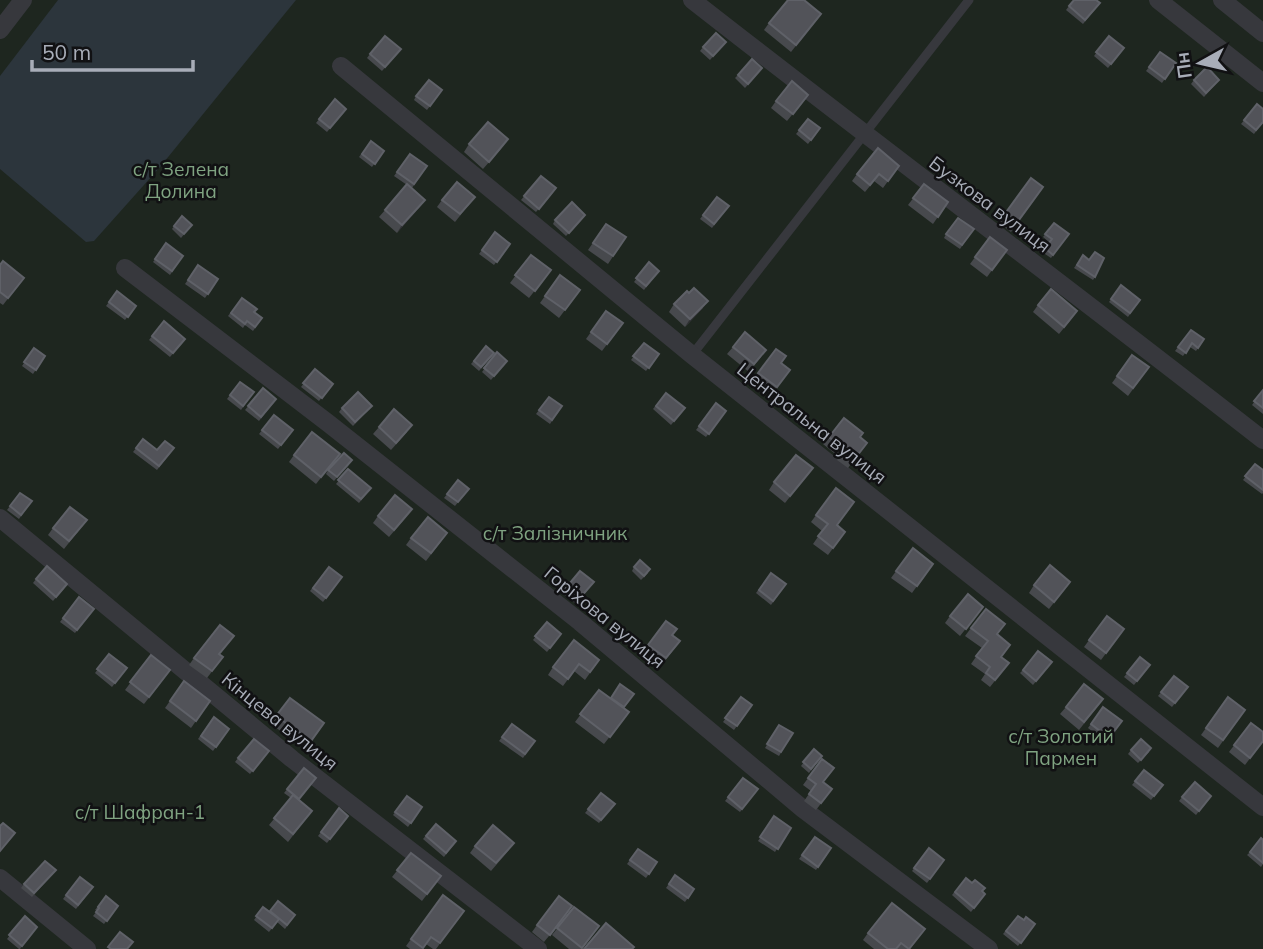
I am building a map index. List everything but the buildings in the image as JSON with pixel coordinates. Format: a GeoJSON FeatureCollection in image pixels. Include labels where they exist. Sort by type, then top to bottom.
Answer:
{"type":"FeatureCollection","features":[{"type":"Feature","properties":{"kind":"street"},"geometry":{"type":"LineString","coordinates":[[0,30],[23,0]]}},
{"type":"Feature","properties":{"kind":"street","name":"Бузкова вулиця"},"geometry":{"type":"LineString","coordinates":[[692,0],[864,135],[1090,304],[1263,440]]}},
{"type":"Feature","properties":{"kind":"street"},"geometry":{"type":"LineString","coordinates":[[1158,0],[1263,83]]}},
{"type":"Feature","properties":{"kind":"street"},"geometry":{"type":"LineString","coordinates":[[1222,0],[1263,33]]}},
{"type":"Feature","properties":{"kind":"street","name":"Центральна вулиця"},"geometry":{"type":"LineString","coordinates":[[341,66],[692,355],[1263,807]]}},
{"type":"Feature","properties":{"kind":"street","name":"Горіхова вулиця"},"geometry":{"type":"LineString","coordinates":[[125,268],[328,423],[580,622],[803,810],[989,949]]}},
{"type":"Feature","properties":{"kind":"street","name":"Кінцева вулиця"},"geometry":{"type":"LineString","coordinates":[[0,518],[292,759],[538,949]]}},
{"type":"Feature","properties":{"kind":"street"},"geometry":{"type":"LineString","coordinates":[[0,878],[88,949]]}},
{"type":"Feature","properties":{"kind":"lane"},"geometry":{"type":"LineString","coordinates":[[692,355],[969,0]]}},
{"type":"Feature","properties":{"kind":"green space"},"geometry":{"type":"Polygon","coordinates":[[[0,0],[1263,0],[1263,949],[0,949],[0,0]]]}},
{"type":"Feature","properties":{"kind":"shaded area"},"geometry":{"type":"Polygon","coordinates":[[[58,0],[296,0],[160,167],[94,241],[86,242],[0,169],[0,76],[58,0]]]}},
{"type":"Feature","properties":{"kind":"park label","name":"с/т Зелена Долина"},"geometry":{"type":"Point","coordinates":[181,180]}},
{"type":"Feature","properties":{"kind":"park label","name":"с/т Залізничник"},"geometry":{"type":"Point","coordinates":[555,533]}},
{"type":"Feature","properties":{"kind":"park label","name":"с/т Золотий Пармен"},"geometry":{"type":"Point","coordinates":[1061,747]}},
{"type":"Feature","properties":{"kind":"park label","name":"с/т Шафран-1"},"geometry":{"type":"Point","coordinates":[140,812]}}]}
